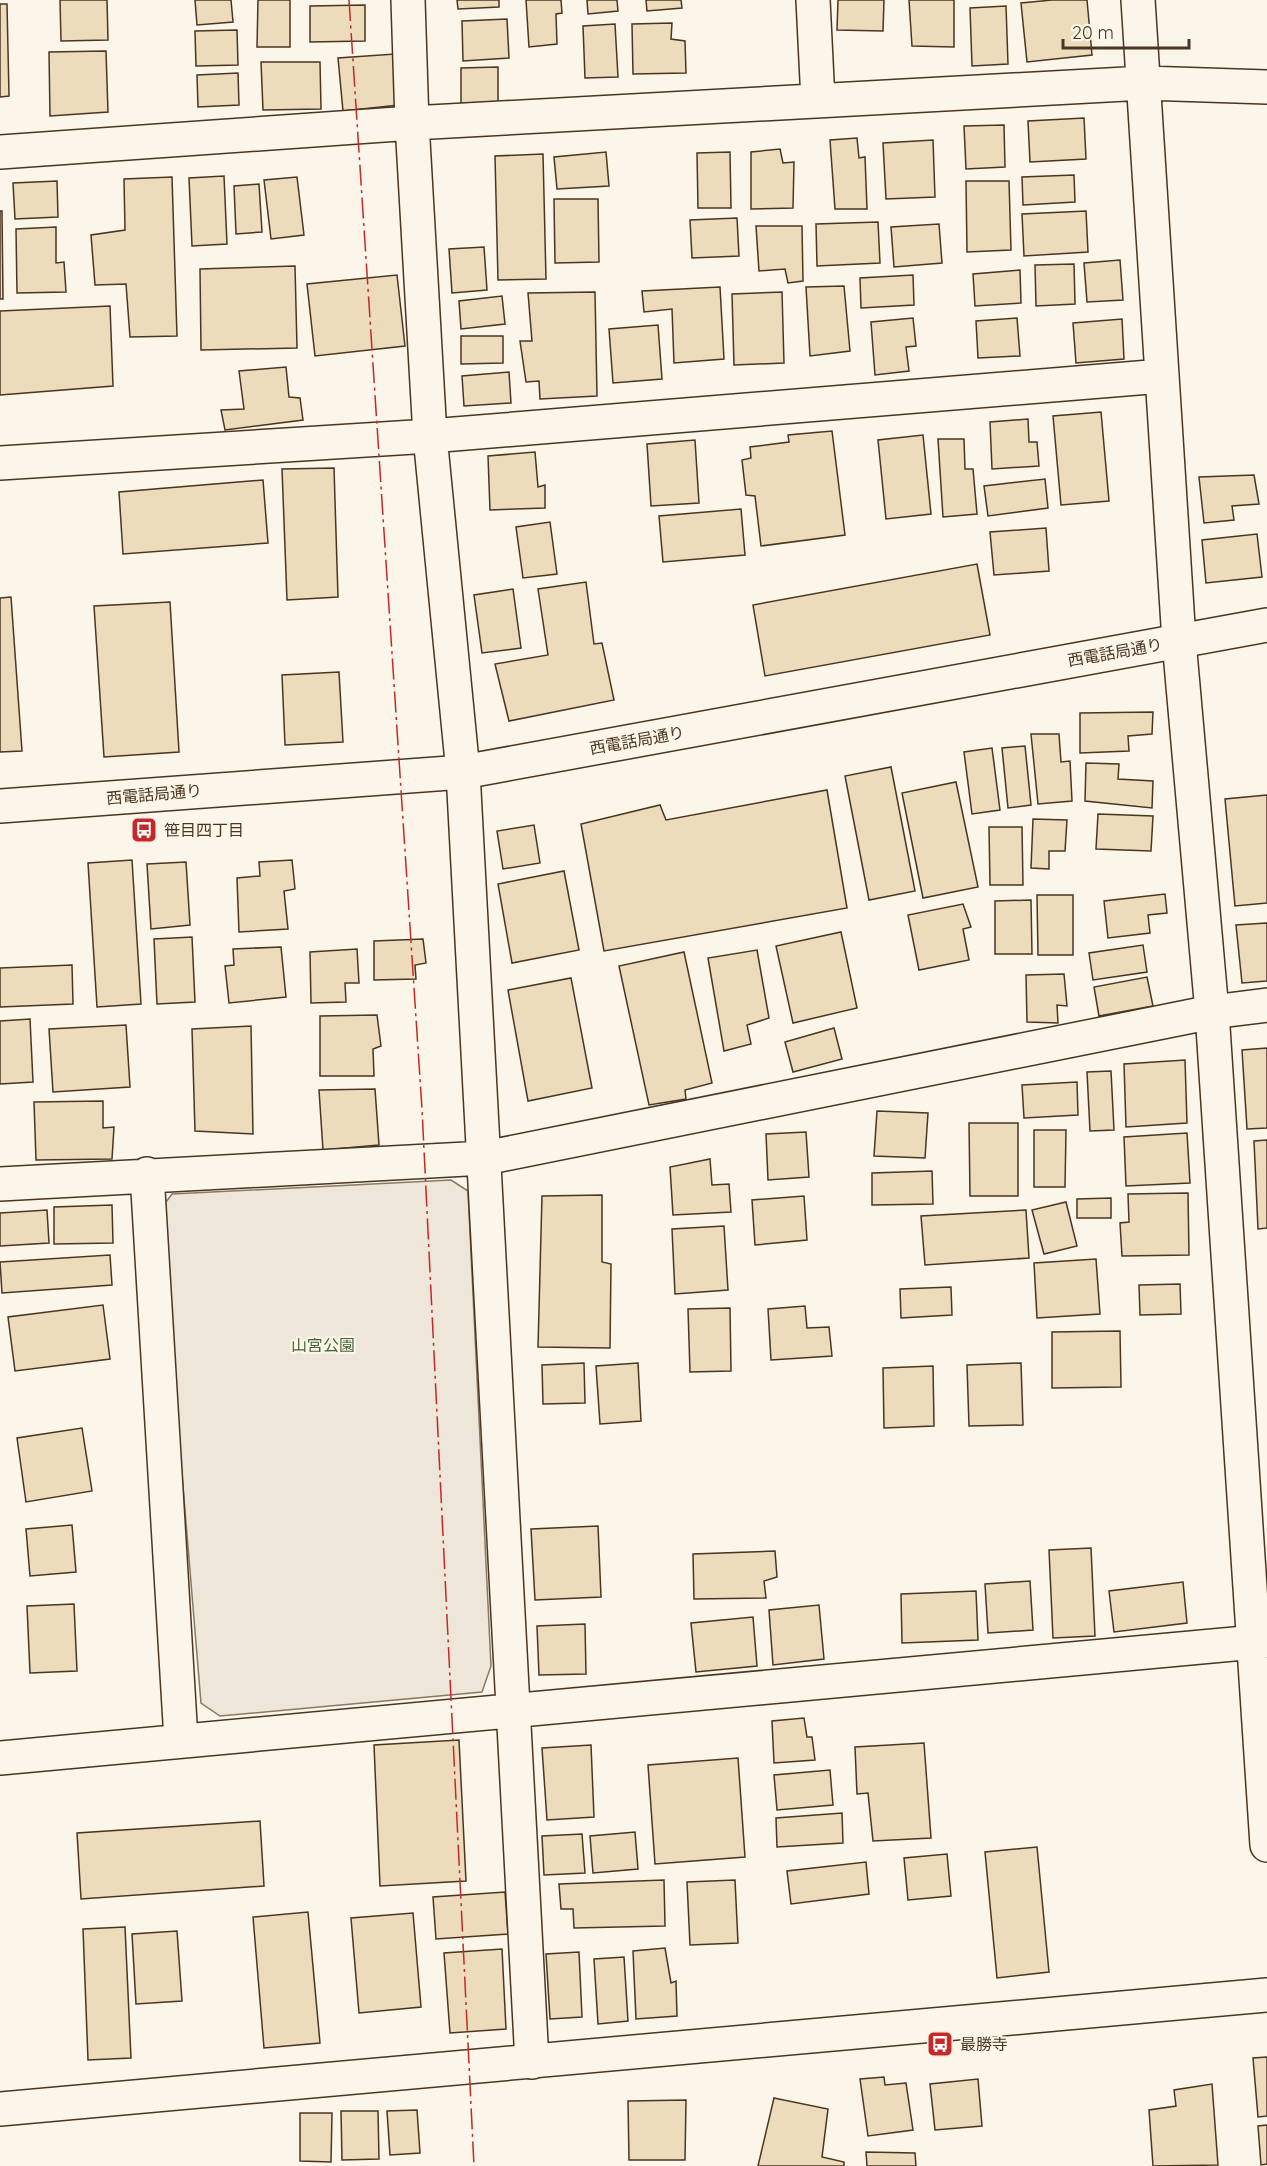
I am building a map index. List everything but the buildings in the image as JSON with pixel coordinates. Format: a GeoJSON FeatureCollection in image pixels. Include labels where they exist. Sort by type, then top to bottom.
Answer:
{"type":"FeatureCollection","features":[{"type":"Feature","properties":{"kind":"street"},"geometry":{"type":"LineString","coordinates":[[408,0],[412,123],[430,436],[463,772],[532,2062]]}},
{"type":"Feature","properties":{"kind":"street"},"geometry":{"type":"LineString","coordinates":[[813,0],[818,101]]}},
{"type":"Feature","properties":{"kind":"street"},"geometry":{"type":"LineString","coordinates":[[1138,0],[1179,640],[1212,1012],[1260,1642],[1267,1845]]}},
{"type":"Feature","properties":{"kind":"street"},"geometry":{"type":"LineString","coordinates":[[0,152],[412,123],[1144,82],[1267,87]]}},
{"type":"Feature","properties":{"kind":"street"},"geometry":{"type":"LineString","coordinates":[[0,463],[430,436],[1162,376]]}},
{"type":"Feature","properties":{"kind":"street","name":"西電話局通り"},"geometry":{"type":"LineString","coordinates":[[0,806],[463,772],[1267,625]]}},
{"type":"Feature","properties":{"kind":"street"},"geometry":{"type":"LineString","coordinates":[[0,1184],[147,1174],[485,1158],[1212,1012],[1267,1005]]}},
{"type":"Feature","properties":{"kind":"street"},"geometry":{"type":"LineString","coordinates":[[147,1174],[182,1740]]}},
{"type":"Feature","properties":{"kind":"street"},"geometry":{"type":"LineString","coordinates":[[0,1758],[512,1709],[1260,1642]]}},
{"type":"Feature","properties":{"kind":"street"},"geometry":{"type":"LineString","coordinates":[[0,2109],[1267,1995]]}},
{"type":"Feature","properties":{"kind":"green space","name":"山宮公園"},"geometry":{"type":"Polygon","coordinates":[[[451,1180],[468,1191],[491,1666],[482,1692],[220,1716],[201,1703],[160,1210],[172,1194],[451,1180]]]}},
{"type":"Feature","properties":{"kind":"power"},"geometry":{"type":"LineString","coordinates":[[349,0],[422,1109],[474,2166]]}},
{"type":"Feature","properties":{"kind":"place","name":"笹目四丁目"},"geometry":{"type":"Point","coordinates":[144,830]}},
{"type":"Feature","properties":{"kind":"place","name":"最勝寺"},"geometry":{"type":"Point","coordinates":[940,2044]}}]}
